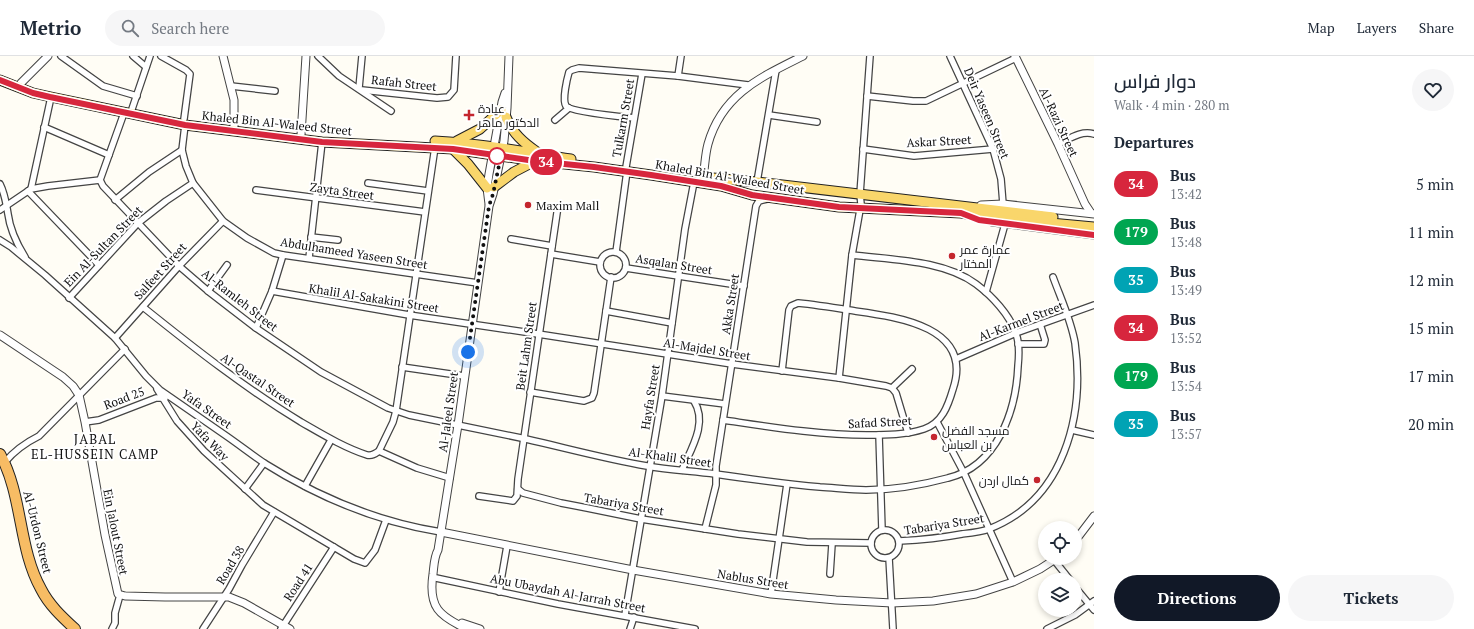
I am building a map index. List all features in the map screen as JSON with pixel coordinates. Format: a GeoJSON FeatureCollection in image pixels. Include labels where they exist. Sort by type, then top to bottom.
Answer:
{"type":"FeatureCollection","features":[{"type":"Feature","properties":{"kind":"highway","name":"Al-Urdon Street"},"geometry":{"type":"LineString","coordinates":[[2,459],[32,583],[45,603],[68,629]]}},
{"type":"Feature","properties":{"kind":"highway","name":"Al-Urdon Street"},"geometry":{"type":"LineString","coordinates":[[2,459],[13,488],[28,555],[38,583],[50,604],[74,629]]}},
{"type":"Feature","properties":{"kind":"main road","name":"Khaled Bin Al-Waleed Street"},"geometry":{"type":"LineString","coordinates":[[0,75],[51,92],[128,111]]}},
{"type":"Feature","properties":{"kind":"main road","name":"Khaled Bin Al-Waleed Street"},"geometry":{"type":"LineString","coordinates":[[0,80],[33,93],[50,97],[185,122],[322,142],[435,147],[454,145]]}},
{"type":"Feature","properties":{"kind":"main road"},"geometry":{"type":"LineString","coordinates":[[504,114],[520,138],[536,157],[491,187],[468,164],[454,145],[504,114]]}},
{"type":"Feature","properties":{"kind":"main road","name":"Khaled Bin Al-Waleed Street"},"geometry":{"type":"LineString","coordinates":[[185,122],[234,126],[301,135],[454,145],[594,167],[757,182],[870,195],[961,210],[1094,227]]}},
{"type":"Feature","properties":{"kind":"main road","name":"Khaled Bin Al-Waleed Street"},"geometry":{"type":"LineString","coordinates":[[627,169],[721,186],[752,195],[859,209],[961,210]]}},
{"type":"Feature","properties":{"kind":"main road"},"geometry":{"type":"LineString","coordinates":[[752,195],[751,188],[757,182]]}},
{"type":"Feature","properties":{"kind":"main road"},"geometry":{"type":"LineString","coordinates":[[870,195],[867,201],[870,208]]}},
{"type":"Feature","properties":{"kind":"main road","name":"Khaled Bin Al-Waleed Street"},"geometry":{"type":"LineString","coordinates":[[987,213],[1093,216]]}},
{"type":"Feature","properties":{"kind":"street"},"geometry":{"type":"LineString","coordinates":[[21,83],[48,56]]}},
{"type":"Feature","properties":{"kind":"street"},"geometry":{"type":"LineString","coordinates":[[61,56],[103,86],[137,96]]}},
{"type":"Feature","properties":{"kind":"street"},"geometry":{"type":"LineString","coordinates":[[133,56],[146,67]]}},
{"type":"Feature","properties":{"kind":"street"},"geometry":{"type":"LineString","coordinates":[[0,210],[30,190],[48,186],[100,180],[128,111],[137,96],[150,56]]}},
{"type":"Feature","properties":{"kind":"street","name":"Abdulhameed Yaseen Street"},"geometry":{"type":"LineString","coordinates":[[161,56],[186,70],[190,74],[182,150],[186,166],[193,183],[223,220],[247,238],[274,253],[283,255],[478,283]]}},
{"type":"Feature","properties":{"kind":"street"},"geometry":{"type":"LineString","coordinates":[[223,56],[234,100],[234,126]]}},
{"type":"Feature","properties":{"kind":"street"},"geometry":{"type":"LineString","coordinates":[[301,135],[306,56]]}},
{"type":"Feature","properties":{"kind":"street"},"geometry":{"type":"LineString","coordinates":[[318,56],[339,76],[361,89],[391,111]]}},
{"type":"Feature","properties":{"kind":"street"},"geometry":{"type":"LineString","coordinates":[[361,89],[362,56]]}},
{"type":"Feature","properties":{"kind":"street","name":"Rafah Street"},"geometry":{"type":"LineString","coordinates":[[361,89],[437,98],[448,97],[454,90],[456,56]]}},
{"type":"Feature","properties":{"kind":"street","name":"Al-Jaleel Street"},"geometry":{"type":"LineString","coordinates":[[467,629],[442,614],[433,601],[431,593],[435,556],[438,550],[458,425],[491,187],[504,114],[503,98],[507,89],[509,56]]}},
{"type":"Feature","properties":{"kind":"street"},"geometry":{"type":"LineString","coordinates":[[678,76],[681,56]]}},
{"type":"Feature","properties":{"kind":"street"},"geometry":{"type":"LineString","coordinates":[[703,177],[707,146],[713,129],[736,95],[748,85],[803,56]]}},
{"type":"Feature","properties":{"kind":"street"},"geometry":{"type":"LineString","coordinates":[[839,378],[852,255],[861,201],[860,194],[870,56]]}},
{"type":"Feature","properties":{"kind":"street","name":"Deir Yaseen Street"},"geometry":{"type":"LineString","coordinates":[[950,56],[993,149],[1000,173],[1003,204]]}},
{"type":"Feature","properties":{"kind":"street"},"geometry":{"type":"LineString","coordinates":[[867,96],[926,101],[1015,57]]}},
{"type":"Feature","properties":{"kind":"street","name":"Al-Razi Street"},"geometry":{"type":"LineString","coordinates":[[1015,57],[1058,144],[1082,198],[1093,216]]}},
{"type":"Feature","properties":{"kind":"street"},"geometry":{"type":"LineString","coordinates":[[634,118],[583,112],[566,106],[564,100],[569,72],[579,68],[678,76],[748,85]]}},
{"type":"Feature","properties":{"kind":"street"},"geometry":{"type":"LineString","coordinates":[[757,182],[776,70]]}},
{"type":"Feature","properties":{"kind":"street","name":"Tulkarm Street"},"geometry":{"type":"LineString","coordinates":[[616,252],[634,118],[642,74]]}},
{"type":"Feature","properties":{"kind":"street"},"geometry":{"type":"LineString","coordinates":[[231,86],[276,91]]}},
{"type":"Feature","properties":{"kind":"street"},"geometry":{"type":"LineString","coordinates":[[30,190],[50,97]]}},
{"type":"Feature","properties":{"kind":"street"},"geometry":{"type":"LineString","coordinates":[[555,120],[569,108]]}},
{"type":"Feature","properties":{"kind":"street"},"geometry":{"type":"LineString","coordinates":[[769,115],[817,122]]}},
{"type":"Feature","properties":{"kind":"street"},"geometry":{"type":"LineString","coordinates":[[44,127],[109,155]]}},
{"type":"Feature","properties":{"kind":"street"},"geometry":{"type":"LineString","coordinates":[[1058,144],[1085,132],[1094,134]]}},
{"type":"Feature","properties":{"kind":"street"},"geometry":{"type":"LineString","coordinates":[[309,258],[322,142]]}},
{"type":"Feature","properties":{"kind":"street"},"geometry":{"type":"LineString","coordinates":[[435,147],[415,274],[396,411],[393,422],[379,451],[417,468],[450,478]]}},
{"type":"Feature","properties":{"kind":"street","name":"Askar Street"},"geometry":{"type":"LineString","coordinates":[[863,149],[917,156],[993,149]]}},
{"type":"Feature","properties":{"kind":"street"},"geometry":{"type":"LineString","coordinates":[[115,200],[149,172],[182,150]]}},
{"type":"Feature","properties":{"kind":"street","name":"Al-Ramleh Street"},"geometry":{"type":"LineString","coordinates":[[100,180],[115,200],[179,266],[208,291],[256,328],[322,372],[396,411],[458,425]]}},
{"type":"Feature","properties":{"kind":"street","name":"Hayfa Street"},"geometry":{"type":"LineString","coordinates":[[625,615],[662,396],[694,182]]}},
{"type":"Feature","properties":{"kind":"street","name":"Ein Al-Sultan Street"},"geometry":{"type":"LineString","coordinates":[[69,298],[138,223],[166,201],[193,183]]}},
{"type":"Feature","properties":{"kind":"street"},"geometry":{"type":"LineString","coordinates":[[368,183],[428,191]]}},
{"type":"Feature","properties":{"kind":"street"},"geometry":{"type":"LineString","coordinates":[[0,184],[7,205],[12,230],[27,261]]}},
{"type":"Feature","properties":{"kind":"street"},"geometry":{"type":"LineString","coordinates":[[30,190],[100,265]]}},
{"type":"Feature","properties":{"kind":"street","name":"Zayta Street"},"geometry":{"type":"LineString","coordinates":[[256,190],[425,212]]}},
{"type":"Feature","properties":{"kind":"street","name":"Akka Street"},"geometry":{"type":"LineString","coordinates":[[705,529],[716,485],[716,474],[725,404],[756,206],[759,201],[773,198]]}},
{"type":"Feature","properties":{"kind":"street"},"geometry":{"type":"LineString","coordinates":[[1080,212],[1083,206],[1082,198]]}},
{"type":"Feature","properties":{"kind":"street","name":"Khaled Bin Al-Waleed Street"},"geometry":{"type":"LineString","coordinates":[[961,210],[1003,204],[1080,212],[1093,216]]}},
{"type":"Feature","properties":{"kind":"street","name":"Beit Lahm Street"},"geometry":{"type":"LineString","coordinates":[[518,489],[518,479],[538,334],[558,206]]}},
{"type":"Feature","properties":{"kind":"street","name":"Khaled Bin Al-Waleed Street"},"geometry":{"type":"LineString","coordinates":[[961,210],[979,220],[1094,235]]}},
{"type":"Feature","properties":{"kind":"street","name":"Salfeet Street"},"geometry":{"type":"LineString","coordinates":[[115,338],[179,266],[223,220]]}},
{"type":"Feature","properties":{"kind":"street"},"geometry":{"type":"LineString","coordinates":[[986,292],[1006,224]]}},
{"type":"Feature","properties":{"kind":"street"},"geometry":{"type":"LineString","coordinates":[[311,236],[338,240]]}},
{"type":"Feature","properties":{"kind":"street"},"geometry":{"type":"LineString","coordinates":[[510,239],[552,246]]}},
{"type":"Feature","properties":{"kind":"street","name":"Yafa Street"},"geometry":{"type":"LineString","coordinates":[[0,240],[45,275],[115,338],[152,383],[264,463],[305,486],[349,506],[386,520],[417,528],[441,532]]}},
{"type":"Feature","properties":{"kind":"street"},"geometry":{"type":"LineString","coordinates":[[616,252],[624,258],[626,268],[620,275],[611,277],[604,274],[600,266],[600,262],[606,254],[616,252]]}},
{"type":"Feature","properties":{"kind":"street"},"geometry":{"type":"LineString","coordinates":[[551,254],[600,262]]}},
{"type":"Feature","properties":{"kind":"street"},"geometry":{"type":"LineString","coordinates":[[256,328],[272,291],[283,255]]}},
{"type":"Feature","properties":{"kind":"street"},"geometry":{"type":"LineString","coordinates":[[852,255],[920,263],[943,268],[970,280],[986,292],[1004,314],[1016,333],[1019,360],[1017,389],[1010,416],[998,441],[991,450],[975,466],[964,473]]}},
{"type":"Feature","properties":{"kind":"street"},"geometry":{"type":"LineString","coordinates":[[208,291],[227,265]]}},
{"type":"Feature","properties":{"kind":"street","name":"Asqalan Street"},"geometry":{"type":"LineString","coordinates":[[626,268],[744,286]]}},
{"type":"Feature","properties":{"kind":"street"},"geometry":{"type":"LineString","coordinates":[[530,392],[584,401],[592,398],[602,343],[611,277]]}},
{"type":"Feature","properties":{"kind":"street","name":"Tabariya Street"},"geometry":{"type":"LineString","coordinates":[[899,541],[937,538],[989,529],[1020,511],[1033,501],[1056,471],[1072,430],[1076,402],[1077,376],[1075,343],[1067,314],[1052,277]]}},
{"type":"Feature","properties":{"kind":"street","name":"Khalil Al-Sakakini Street"},"geometry":{"type":"LineString","coordinates":[[272,291],[472,325]]}},
{"type":"Feature","properties":{"kind":"street"},"geometry":{"type":"LineString","coordinates":[[782,371],[787,321],[791,306],[798,303],[894,316],[913,321],[943,339],[956,359],[957,367],[955,386],[945,410],[937,422],[964,473],[1013,582]]}},
{"type":"Feature","properties":{"kind":"street","name":"Al-Karmel Street"},"geometry":{"type":"LineString","coordinates":[[956,359],[1016,333],[1094,305]]}},
{"type":"Feature","properties":{"kind":"street","name":"Al-Qastal Street"},"geometry":{"type":"LineString","coordinates":[[143,307],[207,358],[262,397],[331,440],[361,453],[370,455],[379,451]]}},
{"type":"Feature","properties":{"kind":"street"},"geometry":{"type":"LineString","coordinates":[[606,311],[672,324]]}},
{"type":"Feature","properties":{"kind":"street"},"geometry":{"type":"LineString","coordinates":[[1018,344],[1044,344],[1045,340],[1040,324]]}},
{"type":"Feature","properties":{"kind":"street","name":"Al-Majdel Street"},"geometry":{"type":"LineString","coordinates":[[472,325],[602,343],[732,364],[839,378],[892,388]]}},
{"type":"Feature","properties":{"kind":"street","name":"Ein Jalout Street"},"geometry":{"type":"LineString","coordinates":[[0,335],[63,377],[73,386],[79,395],[105,535],[117,592],[120,595]]}},
{"type":"Feature","properties":{"kind":"street"},"geometry":{"type":"LineString","coordinates":[[2,459],[14,452],[25,442],[39,436],[125,349]]}},
{"type":"Feature","properties":{"kind":"street"},"geometry":{"type":"LineString","coordinates":[[402,367],[464,376]]}},
{"type":"Feature","properties":{"kind":"street"},"geometry":{"type":"LineString","coordinates":[[908,433],[896,393],[892,388],[912,369]]}},
{"type":"Feature","properties":{"kind":"street","name":"Yafa Way"},"geometry":{"type":"LineString","coordinates":[[152,383],[177,421],[219,467],[274,512],[354,559],[365,563],[375,550],[386,520]]}},
{"type":"Feature","properties":{"kind":"street"},"geometry":{"type":"LineString","coordinates":[[662,396],[725,404]]}},
{"type":"Feature","properties":{"kind":"street","name":"Road 25"},"geometry":{"type":"LineString","coordinates":[[85,422],[99,420],[156,398],[171,397]]}},
{"type":"Feature","properties":{"kind":"street"},"geometry":{"type":"LineString","coordinates":[[682,470],[699,428],[700,411],[694,401]]}},
{"type":"Feature","properties":{"kind":"street","name":"Safad Street"},"geometry":{"type":"LineString","coordinates":[[723,420],[819,434],[879,436],[908,433],[926,428],[937,422]]}},
{"type":"Feature","properties":{"kind":"street","name":"Al-Khalil Street"},"geometry":{"type":"LineString","coordinates":[[458,425],[650,467],[787,484],[853,490],[881,489],[931,482],[964,473]]}},
{"type":"Feature","properties":{"kind":"street"},"geometry":{"type":"LineString","coordinates":[[1072,430],[1094,435]]}},
{"type":"Feature","properties":{"kind":"street"},"geometry":{"type":"LineString","coordinates":[[879,436],[882,530]]}},
{"type":"Feature","properties":{"kind":"street"},"geometry":{"type":"LineString","coordinates":[[305,486],[331,440]]}},
{"type":"Feature","properties":{"kind":"street"},"geometry":{"type":"LineString","coordinates":[[245,489],[264,463]]}},
{"type":"Feature","properties":{"kind":"street"},"geometry":{"type":"LineString","coordinates":[[771,594],[787,484]]}},
{"type":"Feature","properties":{"kind":"street"},"geometry":{"type":"LineString","coordinates":[[479,496],[513,502],[517,496],[518,489]]}},
{"type":"Feature","properties":{"kind":"street","name":"Tabariya Street"},"geometry":{"type":"LineString","coordinates":[[518,489],[523,493],[561,503],[641,519],[705,529],[778,540],[832,544],[871,543]]}},
{"type":"Feature","properties":{"kind":"street","name":"Road 38"},"geometry":{"type":"LineString","coordinates":[[203,629],[274,512]]}},
{"type":"Feature","properties":{"kind":"street"},"geometry":{"type":"LineString","coordinates":[[1082,532],[1094,516]]}},
{"type":"Feature","properties":{"kind":"street"},"geometry":{"type":"LineString","coordinates":[[882,530],[893,532],[899,541],[897,552],[889,558],[880,557],[873,552],[871,543],[874,534],[882,530]]}},
{"type":"Feature","properties":{"kind":"street","name":"Nablus Street"},"geometry":{"type":"LineString","coordinates":[[441,532],[633,570],[771,594],[836,600],[892,603],[956,598],[976,594],[1013,582],[1044,565]]}},
{"type":"Feature","properties":{"kind":"street"},"geometry":{"type":"LineString","coordinates":[[830,574],[832,544]]}},
{"type":"Feature","properties":{"kind":"street"},"geometry":{"type":"LineString","coordinates":[[500,592],[507,546]]}},
{"type":"Feature","properties":{"kind":"street","name":"Road 41"},"geometry":{"type":"LineString","coordinates":[[285,628],[334,547]]}},
{"type":"Feature","properties":{"kind":"street","name":"Al-Jaleel Street"},"geometry":{"type":"LineString","coordinates":[[438,550],[439,557],[435,594],[437,601],[443,612],[461,622],[480,629]]}},
{"type":"Feature","properties":{"kind":"street"},"geometry":{"type":"LineString","coordinates":[[889,558],[894,629]]}},
{"type":"Feature","properties":{"kind":"street","name":"Abu Ubaydah Al-Jarrah Street"},"geometry":{"type":"LineString","coordinates":[[436,578],[558,604],[625,615],[695,629]]}},
{"type":"Feature","properties":{"kind":"street"},"geometry":{"type":"LineString","coordinates":[[1047,629],[1093,604],[1082,594]]}},
{"type":"Feature","properties":{"kind":"street"},"geometry":{"type":"LineString","coordinates":[[112,629],[115,624],[115,613],[120,595],[165,597],[224,596],[244,603],[285,628]]}},
{"type":"Feature","properties":{"kind":"street"},"geometry":{"type":"LineString","coordinates":[[630,629],[634,617]]}},
{"type":"Feature","properties":{"kind":"bus line","name":"34"},"geometry":{"type":"LineString","coordinates":[[0,80],[33,93],[185,125],[322,142],[453,149],[535,161],[651,175],[721,186],[752,195],[839,207],[859,209],[884,208],[961,213],[979,220],[1094,235]]}},
{"type":"Feature","properties":{"kind":"place","name":"عيادة الدكتور ماهر"},"geometry":{"type":"Point","coordinates":[469,115]}},
{"type":"Feature","properties":{"kind":"place","name":"Maxim Mall"},"geometry":{"type":"Point","coordinates":[528,205]}},
{"type":"Feature","properties":{"kind":"place","name":"عمارة عمر المختار"},"geometry":{"type":"Point","coordinates":[952,256]}},
{"type":"Feature","properties":{"kind":"place","name":"مسجد الفضل بن العباس"},"geometry":{"type":"Point","coordinates":[934,437]}},
{"type":"Feature","properties":{"kind":"place","name":"كمال اردن"},"geometry":{"type":"Point","coordinates":[1037,480]}},
{"type":"Feature","properties":{"kind":"district","name":"JABAL EL-HUSSEIN CAMP"},"geometry":{"type":"Point","coordinates":[95,446]}},
{"type":"Feature","properties":{"kind":"route"},"geometry":{"type":"LineString","coordinates":[[468,352],[489,206],[501,156],[497,156]]}}]}
